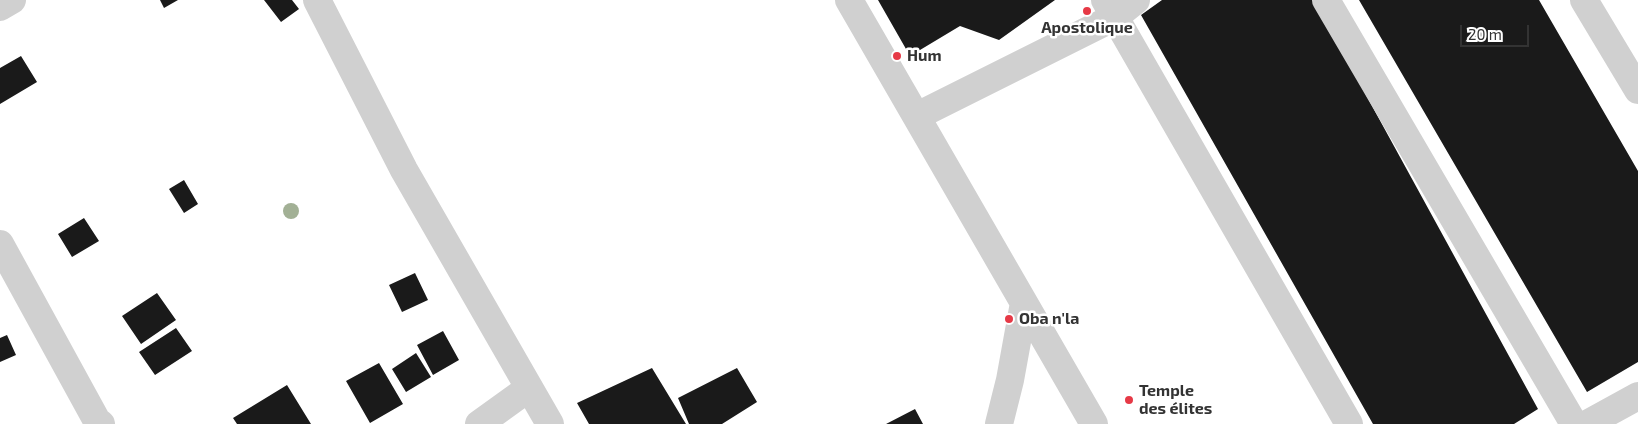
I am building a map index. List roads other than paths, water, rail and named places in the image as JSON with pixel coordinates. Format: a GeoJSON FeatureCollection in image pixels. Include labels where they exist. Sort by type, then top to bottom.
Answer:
{"type":"FeatureCollection","features":[{"type":"Feature","properties":{"kind":"street"},"geometry":{"type":"LineString","coordinates":[[0,7],[12,0]]}},
{"type":"Feature","properties":{"kind":"street"},"geometry":{"type":"LineString","coordinates":[[317,0],[404,170],[550,424]]}},
{"type":"Feature","properties":{"kind":"street"},"geometry":{"type":"LineString","coordinates":[[850,0],[1094,424]]}},
{"type":"Feature","properties":{"kind":"street"},"geometry":{"type":"LineString","coordinates":[[917,116],[1110,8],[1136,0]]}},
{"type":"Feature","properties":{"kind":"street"},"geometry":{"type":"LineString","coordinates":[[1326,0],[1574,424]]}},
{"type":"Feature","properties":{"kind":"street"},"geometry":{"type":"LineString","coordinates":[[1584,0],[1638,90]]}},
{"type":"Feature","properties":{"kind":"street"},"geometry":{"type":"LineString","coordinates":[[1110,8],[1349,424]]}},
{"type":"Feature","properties":{"kind":"street"},"geometry":{"type":"LineString","coordinates":[[0,244],[97,421],[101,424]]}},
{"type":"Feature","properties":{"kind":"street"},"geometry":{"type":"LineString","coordinates":[[999,424],[1010,380],[1024,303]]}},
{"type":"Feature","properties":{"kind":"street"},"geometry":{"type":"LineString","coordinates":[[479,424],[529,388]]}},
{"type":"Feature","properties":{"kind":"street"},"geometry":{"type":"LineString","coordinates":[[1587,424],[1638,396]]}},
{"type":"Feature","properties":{"kind":"place","name":"Apostolique"},"geometry":{"type":"Point","coordinates":[1087,11]}},
{"type":"Feature","properties":{"kind":"place","name":"Hum"},"geometry":{"type":"Point","coordinates":[897,56]}},
{"type":"Feature","properties":{"kind":"place","name":"Oba n'la"},"geometry":{"type":"Point","coordinates":[1009,319]}},
{"type":"Feature","properties":{"kind":"place","name":"Temple des élites"},"geometry":{"type":"Point","coordinates":[1129,400]}}]}
